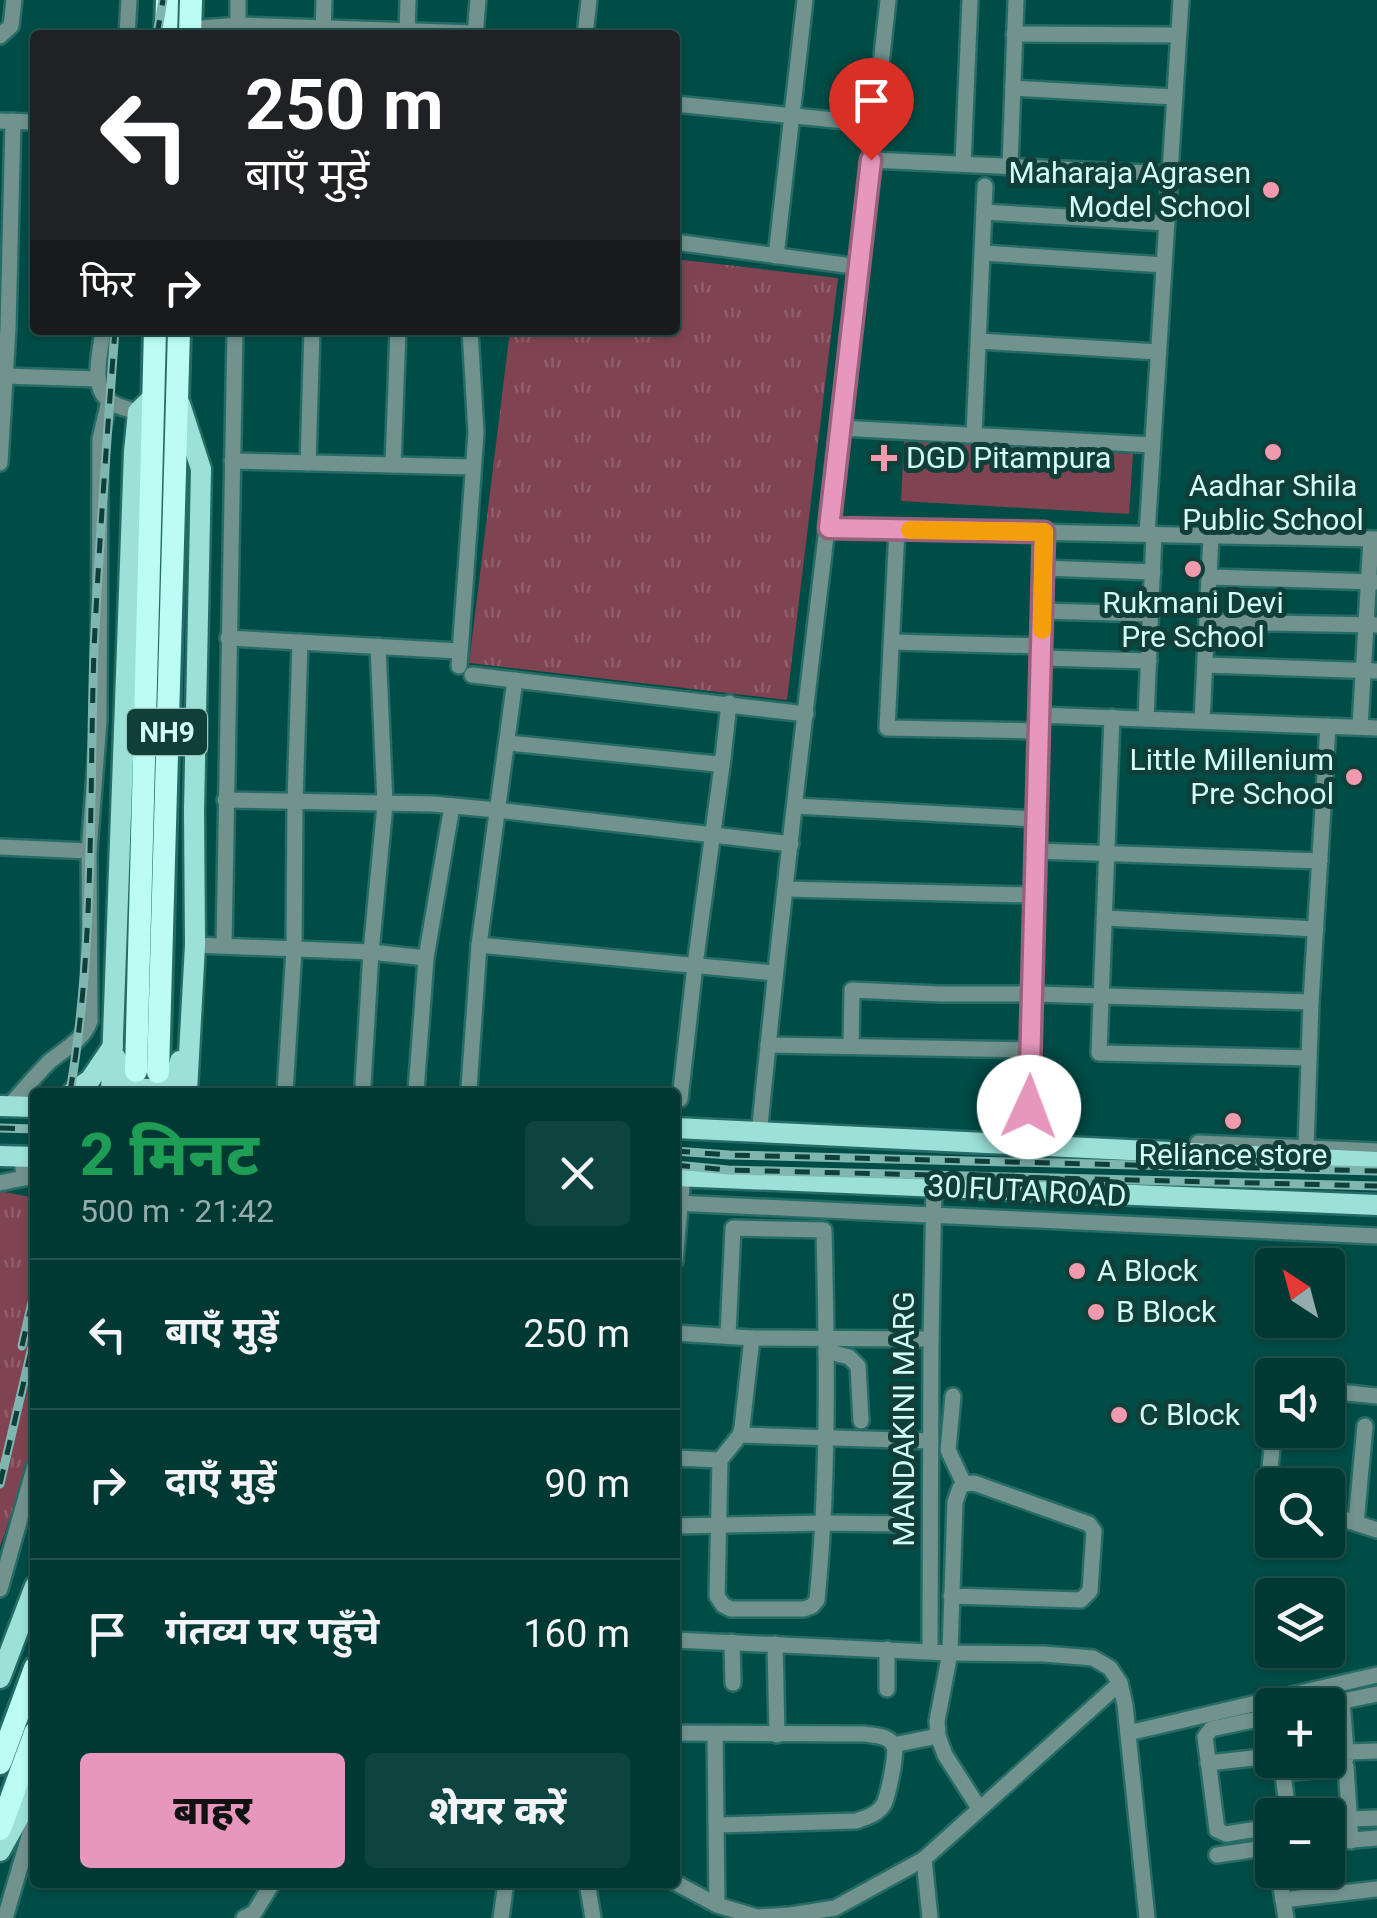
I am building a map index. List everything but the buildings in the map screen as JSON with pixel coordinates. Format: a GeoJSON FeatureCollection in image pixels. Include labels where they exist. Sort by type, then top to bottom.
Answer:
{"type":"FeatureCollection","features":[{"type":"Feature","properties":{"kind":"highway"},"geometry":{"type":"LineString","coordinates":[[166,30],[167,0]]}},
{"type":"Feature","properties":{"kind":"highway"},"geometry":{"type":"LineString","coordinates":[[190,30],[191,0]]}},
{"type":"Feature","properties":{"kind":"highway","name":"NH9"},"geometry":{"type":"LineString","coordinates":[[147,1072],[156,335]]}},
{"type":"Feature","properties":{"kind":"highway","name":"NH9"},"geometry":{"type":"LineString","coordinates":[[156,400],[177,335]]}},
{"type":"Feature","properties":{"kind":"highway"},"geometry":{"type":"LineString","coordinates":[[0,1763],[30,1682]]}},
{"type":"Feature","properties":{"kind":"highway"},"geometry":{"type":"LineString","coordinates":[[0,1829],[30,1747]]}},
{"type":"Feature","properties":{"kind":"main road"},"geometry":{"type":"LineString","coordinates":[[156,400],[200,468],[194,945],[186,1088]]}},
{"type":"Feature","properties":{"kind":"main road"},"geometry":{"type":"LineString","coordinates":[[111,1088],[134,452],[156,400]]}},
{"type":"Feature","properties":{"kind":"main road"},"geometry":{"type":"LineString","coordinates":[[113,1046],[123,1080],[130,1086],[164,1088],[174,1084],[183,1032],[187,851],[194,812]]}},
{"type":"Feature","properties":{"kind":"main road"},"geometry":{"type":"LineString","coordinates":[[79,1088],[90,1080],[113,1046]]}},
{"type":"Feature","properties":{"kind":"main road"},"geometry":{"type":"LineString","coordinates":[[190,1059],[201,1088]]}},
{"type":"Feature","properties":{"kind":"main road"},"geometry":{"type":"LineString","coordinates":[[680,1128],[1027,1140],[1377,1162]]}},
{"type":"Feature","properties":{"kind":"main road"},"geometry":{"type":"LineString","coordinates":[[0,1156],[29,1167]]}},
{"type":"Feature","properties":{"kind":"main road"},"geometry":{"type":"LineString","coordinates":[[680,1176],[1377,1205]]}},
{"type":"Feature","properties":{"kind":"main road"},"geometry":{"type":"LineString","coordinates":[[0,1678],[30,1599]]}},
{"type":"Feature","properties":{"kind":"main road"},"geometry":{"type":"LineString","coordinates":[[0,1851],[30,1797]]}},
{"type":"Feature","properties":{"kind":"street"},"geometry":{"type":"LineString","coordinates":[[0,36],[11,26],[14,0]]}},
{"type":"Feature","properties":{"kind":"street"},"geometry":{"type":"LineString","coordinates":[[127,30],[129,0]]}},
{"type":"Feature","properties":{"kind":"street"},"geometry":{"type":"LineString","coordinates":[[238,0],[238,30]]}},
{"type":"Feature","properties":{"kind":"street"},"geometry":{"type":"LineString","coordinates":[[323,30],[324,0]]}},
{"type":"Feature","properties":{"kind":"street"},"geometry":{"type":"LineString","coordinates":[[407,30],[408,0]]}},
{"type":"Feature","properties":{"kind":"street"},"geometry":{"type":"LineString","coordinates":[[474,30],[478,0]]}},
{"type":"Feature","properties":{"kind":"street"},"geometry":{"type":"LineString","coordinates":[[586,30],[589,0]]}},
{"type":"Feature","properties":{"kind":"street"},"geometry":{"type":"LineString","coordinates":[[776,256],[805,0]]}},
{"type":"Feature","properties":{"kind":"street"},"geometry":{"type":"LineString","coordinates":[[680,1119],[758,1128],[888,0]]}},
{"type":"Feature","properties":{"kind":"street"},"geometry":{"type":"LineString","coordinates":[[963,164],[970,0]]}},
{"type":"Feature","properties":{"kind":"street"},"geometry":{"type":"LineString","coordinates":[[1010,166],[1016,0]]}},
{"type":"Feature","properties":{"kind":"street"},"geometry":{"type":"LineString","coordinates":[[1146,719],[1153,572],[1152,445],[1181,0]]}},
{"type":"Feature","properties":{"kind":"street"},"geometry":{"type":"LineString","coordinates":[[1014,34],[1178,35]]}},
{"type":"Feature","properties":{"kind":"street"},"geometry":{"type":"LineString","coordinates":[[1013,88],[1174,97]]}},
{"type":"Feature","properties":{"kind":"street"},"geometry":{"type":"LineString","coordinates":[[680,105],[875,124]]}},
{"type":"Feature","properties":{"kind":"street"},"geometry":{"type":"LineString","coordinates":[[0,463],[5,376],[7,121]]}},
{"type":"Feature","properties":{"kind":"street"},"geometry":{"type":"LineString","coordinates":[[871,160],[1170,174]]}},
{"type":"Feature","properties":{"kind":"street"},"geometry":{"type":"LineString","coordinates":[[974,436],[986,186]]}},
{"type":"Feature","properties":{"kind":"street"},"geometry":{"type":"LineString","coordinates":[[984,212],[1166,223]]}},
{"type":"Feature","properties":{"kind":"street"},"geometry":{"type":"LineString","coordinates":[[680,243],[860,267]]}},
{"type":"Feature","properties":{"kind":"street"},"geometry":{"type":"LineString","coordinates":[[982,253],[1164,264]]}},
{"type":"Feature","properties":{"kind":"street"},"geometry":{"type":"LineString","coordinates":[[102,335],[98,380],[109,402]]}},
{"type":"Feature","properties":{"kind":"street"},"geometry":{"type":"LineString","coordinates":[[224,946],[235,335]]}},
{"type":"Feature","properties":{"kind":"street"},"geometry":{"type":"LineString","coordinates":[[308,462],[312,335]]}},
{"type":"Feature","properties":{"kind":"street"},"geometry":{"type":"LineString","coordinates":[[394,465],[398,335]]}},
{"type":"Feature","properties":{"kind":"street"},"geometry":{"type":"LineString","coordinates":[[463,664],[476,433],[470,335]]}},
{"type":"Feature","properties":{"kind":"street"},"geometry":{"type":"LineString","coordinates":[[978,341],[1158,352]]}},
{"type":"Feature","properties":{"kind":"street"},"geometry":{"type":"LineString","coordinates":[[5,376],[98,380]]}},
{"type":"Feature","properties":{"kind":"street"},"geometry":{"type":"LineString","coordinates":[[109,402],[156,400]]}},
{"type":"Feature","properties":{"kind":"street"},"geometry":{"type":"LineString","coordinates":[[33,1088],[49,1063],[80,1038],[90,1021],[89,850],[99,721],[100,439],[109,402]]}},
{"type":"Feature","properties":{"kind":"street"},"geometry":{"type":"LineString","coordinates":[[840,428],[1152,445]]}},
{"type":"Feature","properties":{"kind":"street"},"geometry":{"type":"LineString","coordinates":[[232,460],[473,467]]}},
{"type":"Feature","properties":{"kind":"street"},"geometry":{"type":"LineString","coordinates":[[829,528],[897,529],[1150,534],[1374,539],[1369,727],[1112,718],[888,728],[897,529]]}},
{"type":"Feature","properties":{"kind":"street"},"geometry":{"type":"LineString","coordinates":[[1044,532],[1027,1140],[1377,1151]]}},
{"type":"Feature","properties":{"kind":"street"},"geometry":{"type":"LineString","coordinates":[[1202,721],[1211,536]]}},
{"type":"Feature","properties":{"kind":"street"},"geometry":{"type":"LineString","coordinates":[[1043,568],[1153,572]]}},
{"type":"Feature","properties":{"kind":"street"},"geometry":{"type":"LineString","coordinates":[[1210,577],[1373,582]]}},
{"type":"Feature","properties":{"kind":"street"},"geometry":{"type":"LineString","coordinates":[[1042,611],[1149,614]]}},
{"type":"Feature","properties":{"kind":"street"},"geometry":{"type":"LineString","coordinates":[[1207,622],[1371,625]]}},
{"type":"Feature","properties":{"kind":"street"},"geometry":{"type":"LineString","coordinates":[[228,638],[378,646],[463,664],[515,680],[806,714]]}},
{"type":"Feature","properties":{"kind":"street"},"geometry":{"type":"LineString","coordinates":[[285,1088],[294,950],[300,642]]}},
{"type":"Feature","properties":{"kind":"street"},"geometry":{"type":"LineString","coordinates":[[893,642],[1149,661]]}},
{"type":"Feature","properties":{"kind":"street"},"geometry":{"type":"LineString","coordinates":[[363,1084],[386,804],[378,646]]}},
{"type":"Feature","properties":{"kind":"street"},"geometry":{"type":"LineString","coordinates":[[1205,665],[1370,670]]}},
{"type":"Feature","properties":{"kind":"street"},"geometry":{"type":"LineString","coordinates":[[469,1088],[480,945],[515,680]]}},
{"type":"Feature","properties":{"kind":"street"},"geometry":{"type":"LineString","coordinates":[[680,1099],[729,704]]}},
{"type":"Feature","properties":{"kind":"street"},"geometry":{"type":"LineString","coordinates":[[1112,718],[1099,1052],[1309,1058]]}},
{"type":"Feature","properties":{"kind":"street"},"geometry":{"type":"LineString","coordinates":[[1306,1148],[1328,726]]}},
{"type":"Feature","properties":{"kind":"street"},"geometry":{"type":"LineString","coordinates":[[508,743],[717,764],[723,758]]}},
{"type":"Feature","properties":{"kind":"street"},"geometry":{"type":"LineString","coordinates":[[225,800],[452,806],[791,844]]}},
{"type":"Feature","properties":{"kind":"street"},"geometry":{"type":"LineString","coordinates":[[416,1088],[426,958],[452,806]]}},
{"type":"Feature","properties":{"kind":"street"},"geometry":{"type":"LineString","coordinates":[[796,806],[1036,819]]}},
{"type":"Feature","properties":{"kind":"street"},"geometry":{"type":"LineString","coordinates":[[0,847],[89,850]]}},
{"type":"Feature","properties":{"kind":"street"},"geometry":{"type":"LineString","coordinates":[[1035,850],[1320,861]]}},
{"type":"Feature","properties":{"kind":"street"},"geometry":{"type":"LineString","coordinates":[[786,889],[1034,894]]}},
{"type":"Feature","properties":{"kind":"street"},"geometry":{"type":"LineString","coordinates":[[1105,918],[1316,929]]}},
{"type":"Feature","properties":{"kind":"street"},"geometry":{"type":"LineString","coordinates":[[194,945],[426,958]]}},
{"type":"Feature","properties":{"kind":"street"},"geometry":{"type":"LineString","coordinates":[[480,945],[775,973]]}},
{"type":"Feature","properties":{"kind":"street"},"geometry":{"type":"LineString","coordinates":[[851,1046],[852,990],[1312,1002]]}},
{"type":"Feature","properties":{"kind":"street"},"geometry":{"type":"LineString","coordinates":[[768,1044],[1031,1050]]}},
{"type":"Feature","properties":{"kind":"street"},"geometry":{"type":"LineString","coordinates":[[0,1183],[29,1167]]}},
{"type":"Feature","properties":{"kind":"street","name":"MANDAKINI MARG"},"geometry":{"type":"LineString","coordinates":[[930,1651],[934,1186]]}},
{"type":"Feature","properties":{"kind":"street","name":"30 FUTA ROAD"},"geometry":{"type":"LineString","coordinates":[[680,1203],[1377,1236]]}},
{"type":"Feature","properties":{"kind":"street"},"geometry":{"type":"LineString","coordinates":[[728,1335],[733,1228],[824,1230],[824,1522],[816,1600],[804,1610],[742,1610],[724,1605],[717,1596],[720,1460],[740,1435],[752,1338]]}},
{"type":"Feature","properties":{"kind":"street"},"geometry":{"type":"LineString","coordinates":[[680,1332],[826,1344],[930,1339]]}},
{"type":"Feature","properties":{"kind":"street"},"geometry":{"type":"LineString","coordinates":[[826,1344],[849,1356],[858,1366],[860,1421]]}},
{"type":"Feature","properties":{"kind":"street"},"geometry":{"type":"LineString","coordinates":[[1345,1393],[1377,1396]]}},
{"type":"Feature","properties":{"kind":"street"},"geometry":{"type":"LineString","coordinates":[[953,1396],[948,1450],[964,1484]]}},
{"type":"Feature","properties":{"kind":"street"},"geometry":{"type":"LineString","coordinates":[[1356,1523],[1365,1426]]}},
{"type":"Feature","properties":{"kind":"street"},"geometry":{"type":"LineString","coordinates":[[740,1435],[930,1441]]}},
{"type":"Feature","properties":{"kind":"street"},"geometry":{"type":"LineString","coordinates":[[680,1458],[720,1460]]}},
{"type":"Feature","properties":{"kind":"street"},"geometry":{"type":"LineString","coordinates":[[0,1589],[30,1483]]}},
{"type":"Feature","properties":{"kind":"street"},"geometry":{"type":"LineString","coordinates":[[951,1596],[1081,1600],[1090,1592],[1094,1530],[1090,1524],[974,1483],[964,1484],[957,1493],[953,1523],[951,1596],[950,1652],[937,1720],[938,1736],[945,1755],[980,1808]]}},
{"type":"Feature","properties":{"kind":"street"},"geometry":{"type":"LineString","coordinates":[[1345,1519],[1377,1530]]}},
{"type":"Feature","properties":{"kind":"street"},"geometry":{"type":"LineString","coordinates":[[930,1524],[953,1523]]}},
{"type":"Feature","properties":{"kind":"street"},"geometry":{"type":"LineString","coordinates":[[680,1526],[902,1524]]}},
{"type":"Feature","properties":{"kind":"street"},"geometry":{"type":"LineString","coordinates":[[680,1640],[1044,1654],[1093,1658],[1110,1668],[1120,1682],[1128,1732],[1146,1918]]}},
{"type":"Feature","properties":{"kind":"street"},"geometry":{"type":"LineString","coordinates":[[732,1642],[733,1682]]}},
{"type":"Feature","properties":{"kind":"street"},"geometry":{"type":"LineString","coordinates":[[776,1644],[777,1734]]}},
{"type":"Feature","properties":{"kind":"street"},"geometry":{"type":"LineString","coordinates":[[887,1689],[888,1649]]}},
{"type":"Feature","properties":{"kind":"street"},"geometry":{"type":"LineString","coordinates":[[1128,1732],[1377,1676]]}},
{"type":"Feature","properties":{"kind":"street"},"geometry":{"type":"LineString","coordinates":[[680,1885],[717,1906],[757,1918],[835,1908],[924,1858],[1120,1682]]}},
{"type":"Feature","properties":{"kind":"street"},"geometry":{"type":"LineString","coordinates":[[1345,1700],[1377,1694]]}},
{"type":"Feature","properties":{"kind":"street"},"geometry":{"type":"LineString","coordinates":[[1255,1720],[1211,1729],[1205,1737],[1217,1830],[1226,1834],[1255,1830]]}},
{"type":"Feature","properties":{"kind":"street"},"geometry":{"type":"LineString","coordinates":[[680,1733],[864,1734],[884,1737],[893,1745],[895,1756],[884,1804],[873,1816],[856,1821],[717,1825]]}},
{"type":"Feature","properties":{"kind":"street"},"geometry":{"type":"LineString","coordinates":[[715,1735],[717,1906]]}},
{"type":"Feature","properties":{"kind":"street"},"geometry":{"type":"LineString","coordinates":[[893,1745],[938,1736]]}},
{"type":"Feature","properties":{"kind":"street"},"geometry":{"type":"LineString","coordinates":[[1345,1745],[1351,1840]]}},
{"type":"Feature","properties":{"kind":"street"},"geometry":{"type":"LineString","coordinates":[[1346,1760],[1377,1751]]}},
{"type":"Feature","properties":{"kind":"street"},"geometry":{"type":"LineString","coordinates":[[1208,1763],[1255,1758]]}},
{"type":"Feature","properties":{"kind":"street"},"geometry":{"type":"LineString","coordinates":[[1350,1820],[1377,1818]]}},
{"type":"Feature","properties":{"kind":"street"},"geometry":{"type":"LineString","coordinates":[[4,1918],[30,1832]]}},
{"type":"Feature","properties":{"kind":"street"},"geometry":{"type":"LineString","coordinates":[[1345,1841],[1377,1838]]}},
{"type":"Feature","properties":{"kind":"street"},"geometry":{"type":"LineString","coordinates":[[1216,1855],[1255,1850]]}},
{"type":"Feature","properties":{"kind":"street"},"geometry":{"type":"LineString","coordinates":[[924,1858],[930,1918]]}},
{"type":"Feature","properties":{"kind":"street"},"geometry":{"type":"LineString","coordinates":[[251,1916],[269,1888]]}},
{"type":"Feature","properties":{"kind":"street"},"geometry":{"type":"LineString","coordinates":[[501,1918],[505,1888]]}},
{"type":"Feature","properties":{"kind":"street"},"geometry":{"type":"LineString","coordinates":[[587,1888],[593,1918]]}},
{"type":"Feature","properties":{"kind":"street"},"geometry":{"type":"LineString","coordinates":[[1281,1888],[1286,1918]]}},
{"type":"Feature","properties":{"kind":"street"},"geometry":{"type":"LineString","coordinates":[[1283,1900],[1377,1889]]}},
{"type":"Feature","properties":{"kind":"green space"},"geometry":{"type":"Polygon","coordinates":[[[680,260],[838,278],[787,700],[469,663],[509,335],[680,335],[680,260]]]}},
{"type":"Feature","properties":{"kind":"green space"},"geometry":{"type":"Polygon","coordinates":[[[904,440],[1133,454],[1129,514],[901,501],[904,440]]]}},
{"type":"Feature","properties":{"kind":"green space"},"geometry":{"type":"Polygon","coordinates":[[[0,1191],[30,1197],[30,1447],[0,1547],[0,1191]]]}},
{"type":"Feature","properties":{"kind":"railway"},"geometry":{"type":"LineString","coordinates":[[158,30],[163,0]]}},
{"type":"Feature","properties":{"kind":"railway"},"geometry":{"type":"LineString","coordinates":[[71,1088],[84,982],[94,650],[115,335]]}},
{"type":"Feature","properties":{"kind":"railway"},"geometry":{"type":"LineString","coordinates":[[0,1128],[30,1129]]}},
{"type":"Feature","properties":{"kind":"railway"},"geometry":{"type":"LineString","coordinates":[[680,1151],[1377,1171]]}},
{"type":"Feature","properties":{"kind":"railway"},"geometry":{"type":"LineString","coordinates":[[680,1165],[728,1170],[1377,1186]]}},
{"type":"Feature","properties":{"kind":"railway"},"geometry":{"type":"LineString","coordinates":[[22,1346],[30,1311]]}},
{"type":"Feature","properties":{"kind":"railway"},"geometry":{"type":"LineString","coordinates":[[0,1484],[30,1355]]}},
{"type":"Feature","properties":{"kind":"slow traffic"},"geometry":{"type":"LineString","coordinates":[[910,530],[1044,532],[1042,630]]}},
{"type":"Feature","properties":{"kind":"place","name":"Maharaja Agrasen Model School"},"geometry":{"type":"Point","coordinates":[1271,190]}},
{"type":"Feature","properties":{"kind":"place","name":"Aadhar Shila Public School"},"geometry":{"type":"Point","coordinates":[1273,452]}},
{"type":"Feature","properties":{"kind":"place","name":"DGD Pitampura"},"geometry":{"type":"Point","coordinates":[884,458]}},
{"type":"Feature","properties":{"kind":"place","name":"Rukmani Devi Pre School"},"geometry":{"type":"Point","coordinates":[1193,569]}},
{"type":"Feature","properties":{"kind":"place","name":"Little Millenium Pre School"},"geometry":{"type":"Point","coordinates":[1354,777]}},
{"type":"Feature","properties":{"kind":"place","name":"Reliance store"},"geometry":{"type":"Point","coordinates":[1233,1121]}},
{"type":"Feature","properties":{"kind":"place","name":"A Block"},"geometry":{"type":"Point","coordinates":[1077,1271]}},
{"type":"Feature","properties":{"kind":"place","name":"B Block"},"geometry":{"type":"Point","coordinates":[1096,1312]}},
{"type":"Feature","properties":{"kind":"place","name":"C Block"},"geometry":{"type":"Point","coordinates":[1119,1415]}},
{"type":"Feature","properties":{"kind":"route"},"geometry":{"type":"LineString","coordinates":[[871,160],[829,528],[1044,532],[1029,1107]]}}]}
